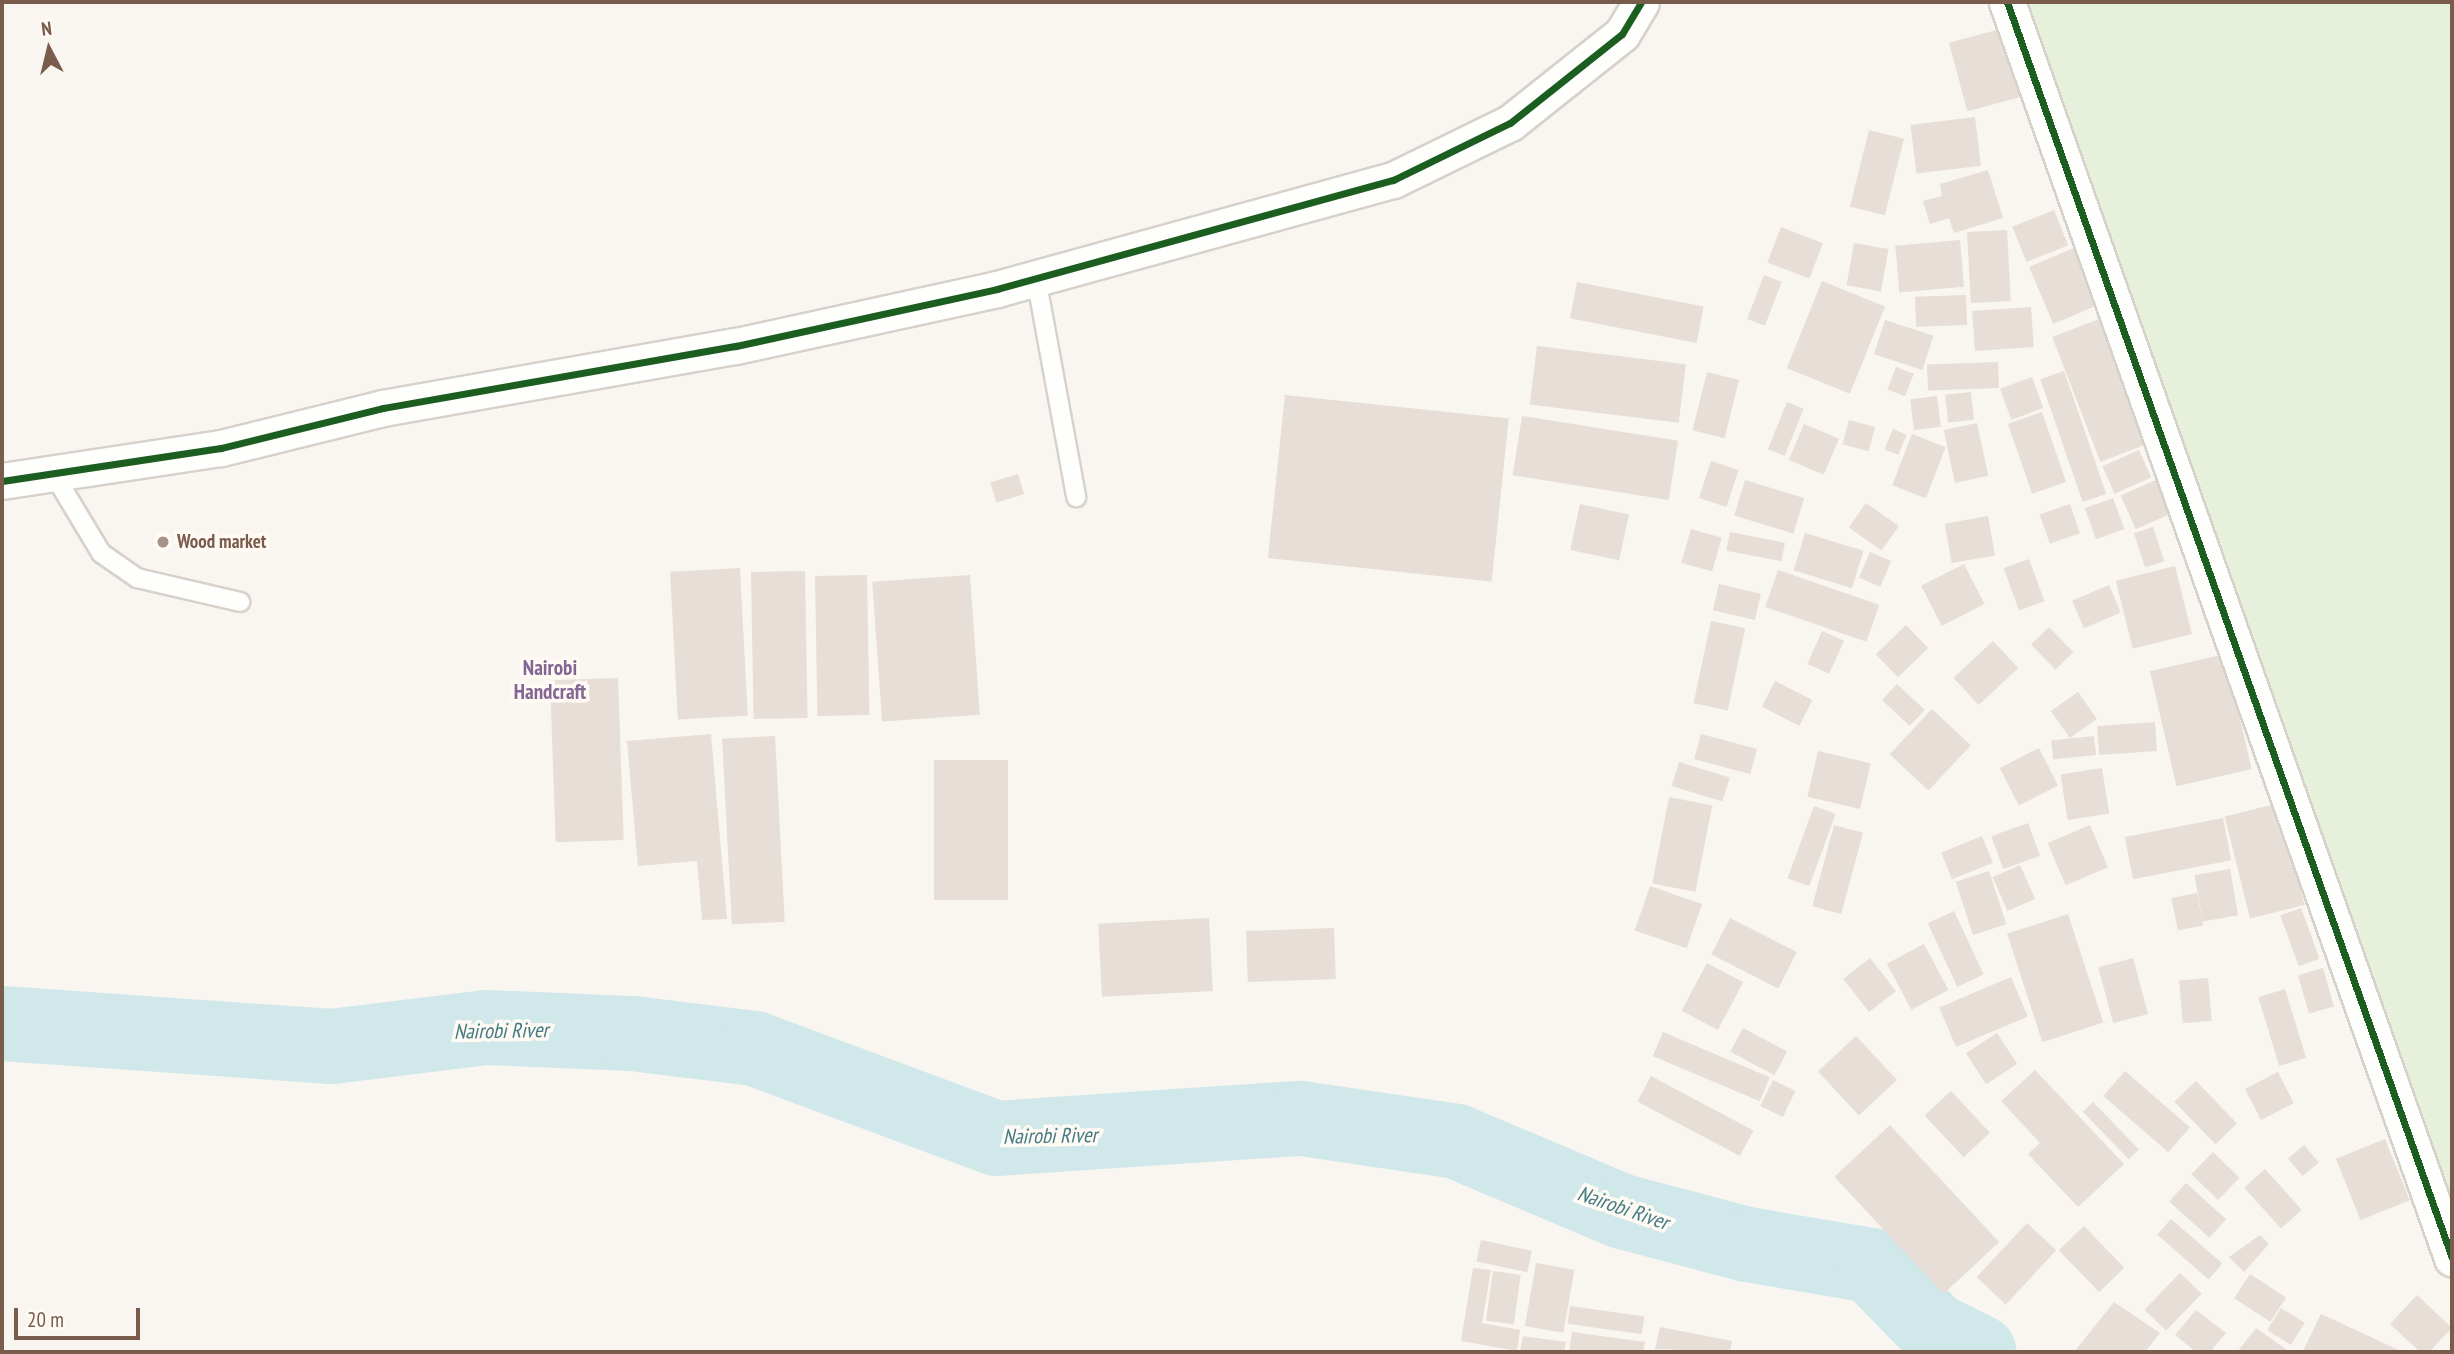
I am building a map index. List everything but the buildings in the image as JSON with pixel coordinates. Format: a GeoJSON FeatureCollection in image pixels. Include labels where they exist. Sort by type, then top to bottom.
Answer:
{"type":"FeatureCollection","features":[{"type":"Feature","properties":{"kind":"street"},"geometry":{"type":"LineString","coordinates":[[2,481],[222,448],[383,408],[736,346],[1036,278],[1393,180],[1510,123],[1622,34],[1641,2]]}},
{"type":"Feature","properties":{"kind":"street"},"geometry":{"type":"LineString","coordinates":[[2007,2],[2452,1258]]}},
{"type":"Feature","properties":{"kind":"lane"},"geometry":{"type":"LineString","coordinates":[[1036,278],[1076,498]]}},
{"type":"Feature","properties":{"kind":"lane"},"geometry":{"type":"LineString","coordinates":[[53,473],[101,553],[137,578],[240,601]]}},
{"type":"Feature","properties":{"kind":"green space"},"geometry":{"type":"Polygon","coordinates":[[[2028,2],[2452,2],[2452,1207],[2028,2]]]}},
{"type":"Feature","properties":{"kind":"waterway","name":"Nairobi River"},"geometry":{"type":"LineString","coordinates":[[2,1023],[331,1046],[486,1027],[632,1033],[754,1048],[996,1138],[1301,1118],[1456,1141],[1622,1211],[1747,1244],[1871,1265],[1933,1329],[1979,1352]]}},
{"type":"Feature","properties":{"kind":"cycle path"},"geometry":{"type":"LineString","coordinates":[[2,481],[221,448],[383,408],[736,346],[997,289],[1393,180],[1510,123],[1622,34],[1641,2]]}},
{"type":"Feature","properties":{"kind":"cycle path"},"geometry":{"type":"LineString","coordinates":[[2007,2],[2452,1258]]}},
{"type":"Feature","properties":{"kind":"place","name":"Wood market"},"geometry":{"type":"Point","coordinates":[163,542]}},
{"type":"Feature","properties":{"kind":"district","name":"Nairobi Handcraft"},"geometry":{"type":"Point","coordinates":[550,680]}}]}
